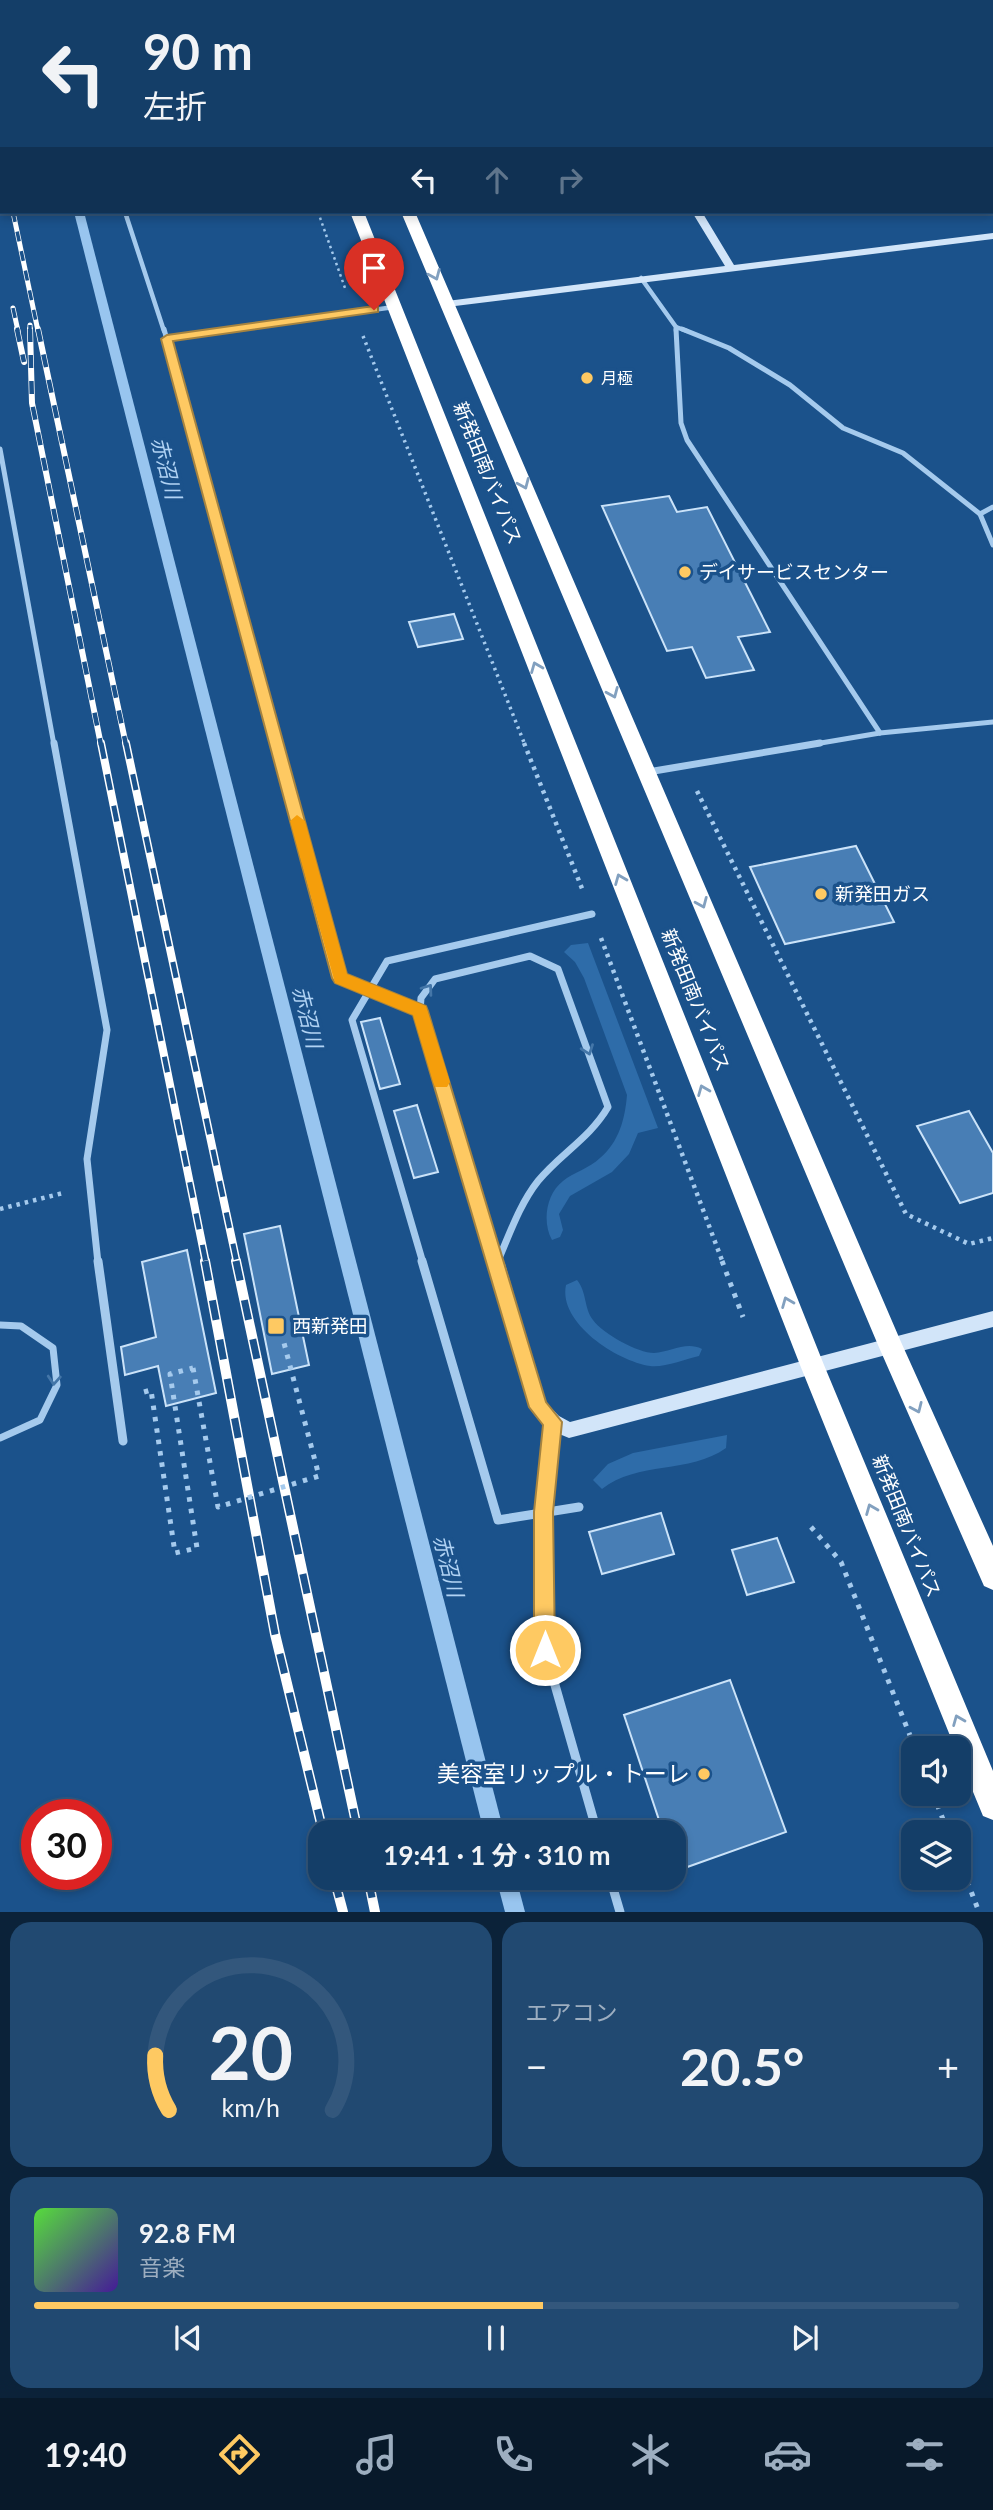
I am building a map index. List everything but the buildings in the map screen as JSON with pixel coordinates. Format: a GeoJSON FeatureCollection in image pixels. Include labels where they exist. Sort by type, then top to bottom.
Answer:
{"type":"FeatureCollection","features":[{"type":"Feature","properties":{"kind":"highway","name":"新発田南バイパス"},"geometry":{"type":"LineString","coordinates":[[358,214],[812,1365],[993,1805]]}},
{"type":"Feature","properties":{"kind":"highway","name":"新発田南バイパス"},"geometry":{"type":"LineString","coordinates":[[409,214],[890,1345],[993,1577]]}},
{"type":"Feature","properties":{"kind":"street"},"geometry":{"type":"LineString","coordinates":[[125,214],[167,339],[340,978],[420,1011]]}},
{"type":"Feature","properties":{"kind":"street"},"geometry":{"type":"LineString","coordinates":[[698,214],[730,267]]}},
{"type":"Feature","properties":{"kind":"street"},"geometry":{"type":"LineString","coordinates":[[447,304],[993,236]]}},
{"type":"Feature","properties":{"kind":"street"},"geometry":{"type":"LineString","coordinates":[[641,278],[676,327],[681,424],[687,440],[880,733]]}},
{"type":"Feature","properties":{"kind":"street"},"geometry":{"type":"LineString","coordinates":[[167,339],[394,307]]}},
{"type":"Feature","properties":{"kind":"street"},"geometry":{"type":"LineString","coordinates":[[676,327],[729,348],[790,385],[844,428],[903,453],[980,514],[993,545]]}},
{"type":"Feature","properties":{"kind":"street"},"geometry":{"type":"LineString","coordinates":[[0,449],[107,1030],[87,1159],[88,1187],[123,1441]]}},
{"type":"Feature","properties":{"kind":"street"},"geometry":{"type":"LineString","coordinates":[[980,514],[993,507]]}},
{"type":"Feature","properties":{"kind":"street"},"geometry":{"type":"LineString","coordinates":[[646,772],[880,733],[993,722]]}},
{"type":"Feature","properties":{"kind":"street"},"geometry":{"type":"LineString","coordinates":[[579,1507],[498,1520],[352,1020],[387,961],[592,914]]}},
{"type":"Feature","properties":{"kind":"street"},"geometry":{"type":"LineString","coordinates":[[496,1264],[524,1205],[543,1174],[597,1129],[608,1107],[558,969],[530,956],[435,979],[421,998],[420,1011],[538,1407],[552,1422],[569,1430],[993,1319]]}},
{"type":"Feature","properties":{"kind":"street"},"geometry":{"type":"LineString","coordinates":[[552,1422],[544,1512],[545,1650],[594,1820]]}},
{"type":"Feature","properties":{"kind":"street"},"geometry":{"type":"LineString","coordinates":[[614,1890],[620,1912]]}},
{"type":"Feature","properties":{"kind":"lane"},"geometry":{"type":"LineString","coordinates":[[0,1325],[21,1325],[53,1348],[57,1385],[40,1420],[0,1438]]}},
{"type":"Feature","properties":{"kind":"path"},"geometry":{"type":"LineString","coordinates":[[319,214],[353,312],[592,914],[743,1317]]}},
{"type":"Feature","properties":{"kind":"path"},"geometry":{"type":"LineString","coordinates":[[696,790],[906,1214],[969,1244],[993,1238]]}},
{"type":"Feature","properties":{"kind":"path"},"geometry":{"type":"LineString","coordinates":[[0,1209],[88,1187]]}},
{"type":"Feature","properties":{"kind":"path"},"geometry":{"type":"LineString","coordinates":[[117,1398],[151,1390],[175,1553],[197,1548],[170,1374],[193,1368],[218,1507],[319,1476],[284,1343]]}},
{"type":"Feature","properties":{"kind":"path"},"geometry":{"type":"LineString","coordinates":[[810,1527],[841,1562],[910,1736]]}},
{"type":"Feature","properties":{"kind":"path"},"geometry":{"type":"LineString","coordinates":[[971,1890],[979,1912]]}},
{"type":"Feature","properties":{"kind":"shaded area"},"geometry":{"type":"Polygon","coordinates":[[[588,943],[658,1128],[638,1133],[629,1154],[612,1172],[570,1196],[559,1214],[563,1230],[560,1237],[552,1240],[547,1225],[547,1209],[553,1193],[563,1181],[592,1165],[607,1152],[620,1130],[626,1104],[627,1095],[584,978],[575,962],[564,952],[571,945],[588,943]]]}},
{"type":"Feature","properties":{"kind":"shaded area"},"geometry":{"type":"Polygon","coordinates":[[[577,1280],[590,1316],[612,1337],[639,1350],[654,1353],[684,1346],[696,1347],[702,1349],[699,1356],[668,1365],[650,1366],[622,1357],[607,1348],[580,1326],[571,1313],[566,1299],[566,1285],[577,1280]]]}},
{"type":"Feature","properties":{"kind":"shaded area"},"geometry":{"type":"Polygon","coordinates":[[[727,1435],[726,1448],[712,1456],[631,1474],[602,1489],[593,1480],[608,1464],[633,1453],[727,1435]]]}},
{"type":"Feature","properties":{"kind":"waterway","name":"赤沼川"},"geometry":{"type":"LineString","coordinates":[[80,214],[491,1820]]}},
{"type":"Feature","properties":{"kind":"waterway","name":"赤沼川"},"geometry":{"type":"LineString","coordinates":[[509,1890],[515,1912]]}},
{"type":"Feature","properties":{"kind":"railway"},"geometry":{"type":"LineString","coordinates":[[13,214],[38,331]]}},
{"type":"Feature","properties":{"kind":"railway"},"geometry":{"type":"LineString","coordinates":[[13,308],[18,331]]}},
{"type":"Feature","properties":{"kind":"railway"},"geometry":{"type":"LineString","coordinates":[[17,329],[24,362]]}},
{"type":"Feature","properties":{"kind":"railway"},"geometry":{"type":"LineString","coordinates":[[30,329],[32,403],[101,745]]}},
{"type":"Feature","properties":{"kind":"railway"},"geometry":{"type":"LineString","coordinates":[[38,329],[126,745]]}},
{"type":"Feature","properties":{"kind":"railway"},"geometry":{"type":"LineString","coordinates":[[101,743],[206,1263]]}},
{"type":"Feature","properties":{"kind":"railway"},"geometry":{"type":"LineString","coordinates":[[126,743],[237,1263]]}},
{"type":"Feature","properties":{"kind":"railway"},"geometry":{"type":"LineString","coordinates":[[205,1261],[275,1634],[320,1820]]}},
{"type":"Feature","properties":{"kind":"railway"},"geometry":{"type":"LineString","coordinates":[[236,1261],[355,1820]]}},
{"type":"Feature","properties":{"kind":"railway"},"geometry":{"type":"LineString","coordinates":[[337,1890],[343,1912]]}},
{"type":"Feature","properties":{"kind":"railway"},"geometry":{"type":"LineString","coordinates":[[370,1890],[375,1912]]}},
{"type":"Feature","properties":{"kind":"slow traffic"},"geometry":{"type":"LineString","coordinates":[[297,821],[340,978],[420,1011],[441,1082]]}},
{"type":"Feature","properties":{"kind":"place","name":"月極"},"geometry":{"type":"Point","coordinates":[587,378]}},
{"type":"Feature","properties":{"kind":"place","name":"デイサービスセンター"},"geometry":{"type":"Point","coordinates":[685,572]}},
{"type":"Feature","properties":{"kind":"place","name":"新発田ガス"},"geometry":{"type":"Point","coordinates":[821,894]}},
{"type":"Feature","properties":{"kind":"place","name":"西新発田"},"geometry":{"type":"Point","coordinates":[276,1326]}},
{"type":"Feature","properties":{"kind":"place","name":"美容室リップル・トーレ"},"geometry":{"type":"Point","coordinates":[704,1774]}},
{"type":"Feature","properties":{"kind":"route"},"geometry":{"type":"LineString","coordinates":[[374,310],[167,339],[340,978],[420,1011],[538,1407],[552,1422],[544,1512],[545,1650]]}}]}
